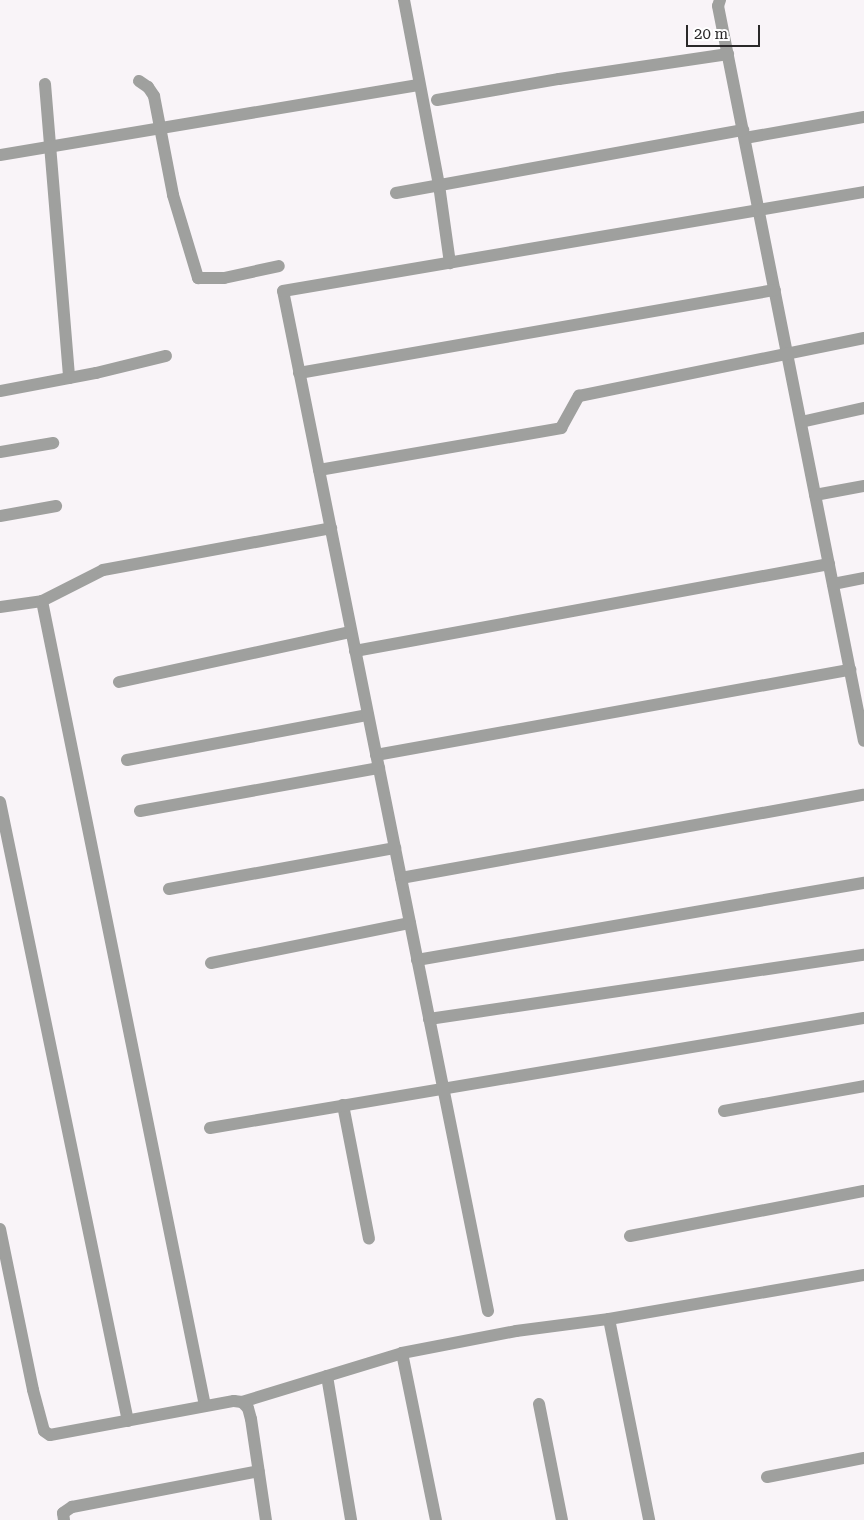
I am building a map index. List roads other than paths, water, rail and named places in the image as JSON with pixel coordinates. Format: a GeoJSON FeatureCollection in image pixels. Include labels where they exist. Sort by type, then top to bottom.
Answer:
{"type":"FeatureCollection","features":[{"type":"Feature","properties":{"kind":"street"},"geometry":{"type":"LineString","coordinates":[[404,0],[418,85],[439,185],[450,262]]}},
{"type":"Feature","properties":{"kind":"street"},"geometry":{"type":"LineString","coordinates":[[720,0],[718,6],[815,495],[850,670],[861,707],[864,741]]}},
{"type":"Feature","properties":{"kind":"street"},"geometry":{"type":"LineString","coordinates":[[436,100],[559,79],[728,54]]}},
{"type":"Feature","properties":{"kind":"street"},"geometry":{"type":"LineString","coordinates":[[139,81],[148,87],[154,96],[173,195],[198,278],[224,278],[279,266]]}},
{"type":"Feature","properties":{"kind":"street"},"geometry":{"type":"LineString","coordinates":[[45,84],[69,378]]}},
{"type":"Feature","properties":{"kind":"street"},"geometry":{"type":"LineString","coordinates":[[0,155],[418,85]]}},
{"type":"Feature","properties":{"kind":"street"},"geometry":{"type":"LineString","coordinates":[[396,193],[744,134],[864,117]]}},
{"type":"Feature","properties":{"kind":"street"},"geometry":{"type":"LineString","coordinates":[[488,1311],[283,291],[864,192]]}},
{"type":"Feature","properties":{"kind":"street"},"geometry":{"type":"LineString","coordinates":[[299,373],[775,290]]}},
{"type":"Feature","properties":{"kind":"street"},"geometry":{"type":"LineString","coordinates":[[319,470],[561,428],[579,396],[864,338]]}},
{"type":"Feature","properties":{"kind":"street"},"geometry":{"type":"LineString","coordinates":[[0,391],[69,378],[166,356]]}},
{"type":"Feature","properties":{"kind":"street"},"geometry":{"type":"LineString","coordinates":[[801,422],[864,408]]}},
{"type":"Feature","properties":{"kind":"street"},"geometry":{"type":"LineString","coordinates":[[0,452],[53,443]]}},
{"type":"Feature","properties":{"kind":"street"},"geometry":{"type":"LineString","coordinates":[[815,495],[864,486]]}},
{"type":"Feature","properties":{"kind":"street"},"geometry":{"type":"LineString","coordinates":[[0,516],[56,506]]}},
{"type":"Feature","properties":{"kind":"street"},"geometry":{"type":"LineString","coordinates":[[0,607],[42,601],[103,570],[331,528]]}},
{"type":"Feature","properties":{"kind":"street"},"geometry":{"type":"LineString","coordinates":[[355,651],[829,564]]}},
{"type":"Feature","properties":{"kind":"street"},"geometry":{"type":"LineString","coordinates":[[833,584],[864,578]]}},
{"type":"Feature","properties":{"kind":"street"},"geometry":{"type":"LineString","coordinates":[[42,601],[205,1406]]}},
{"type":"Feature","properties":{"kind":"street"},"geometry":{"type":"LineString","coordinates":[[119,682],[351,632]]}},
{"type":"Feature","properties":{"kind":"street"},"geometry":{"type":"LineString","coordinates":[[376,755],[850,670]]}},
{"type":"Feature","properties":{"kind":"street"},"geometry":{"type":"LineString","coordinates":[[127,760],[368,715]]}},
{"type":"Feature","properties":{"kind":"street"},"geometry":{"type":"LineString","coordinates":[[140,811],[379,768]]}},
{"type":"Feature","properties":{"kind":"street"},"geometry":{"type":"LineString","coordinates":[[401,878],[864,795]]}},
{"type":"Feature","properties":{"kind":"street"},"geometry":{"type":"LineString","coordinates":[[0,802],[128,1421]]}},
{"type":"Feature","properties":{"kind":"street"},"geometry":{"type":"LineString","coordinates":[[169,890],[395,848]]}},
{"type":"Feature","properties":{"kind":"street"},"geometry":{"type":"LineString","coordinates":[[417,960],[864,883]]}},
{"type":"Feature","properties":{"kind":"street"},"geometry":{"type":"LineString","coordinates":[[211,963],[410,923]]}},
{"type":"Feature","properties":{"kind":"street"},"geometry":{"type":"LineString","coordinates":[[429,1019],[864,955]]}},
{"type":"Feature","properties":{"kind":"street"},"geometry":{"type":"LineString","coordinates":[[210,1128],[864,1018]]}},
{"type":"Feature","properties":{"kind":"street"},"geometry":{"type":"LineString","coordinates":[[724,1111],[864,1086]]}},
{"type":"Feature","properties":{"kind":"street"},"geometry":{"type":"LineString","coordinates":[[343,1105],[369,1239]]}},
{"type":"Feature","properties":{"kind":"street"},"geometry":{"type":"LineString","coordinates":[[630,1236],[864,1191]]}},
{"type":"Feature","properties":{"kind":"street"},"geometry":{"type":"LineString","coordinates":[[0,1229],[33,1390],[44,1432],[50,1435],[234,1401],[242,1402],[402,1353],[516,1331],[609,1319],[864,1276]]}},
{"type":"Feature","properties":{"kind":"street"},"geometry":{"type":"LineString","coordinates":[[609,1319],[649,1520]]}},
{"type":"Feature","properties":{"kind":"street"},"geometry":{"type":"LineString","coordinates":[[402,1353],[436,1520]]}},
{"type":"Feature","properties":{"kind":"street"},"geometry":{"type":"LineString","coordinates":[[327,1376],[351,1520]]}},
{"type":"Feature","properties":{"kind":"street"},"geometry":{"type":"LineString","coordinates":[[242,1402],[248,1408],[252,1419],[266,1520]]}},
{"type":"Feature","properties":{"kind":"street"},"geometry":{"type":"LineString","coordinates":[[539,1404],[562,1520]]}},
{"type":"Feature","properties":{"kind":"street"},"geometry":{"type":"LineString","coordinates":[[767,1477],[864,1458]]}},
{"type":"Feature","properties":{"kind":"street"},"geometry":{"type":"LineString","coordinates":[[64,1520],[63,1513],[72,1508],[259,1471]]}}]}
